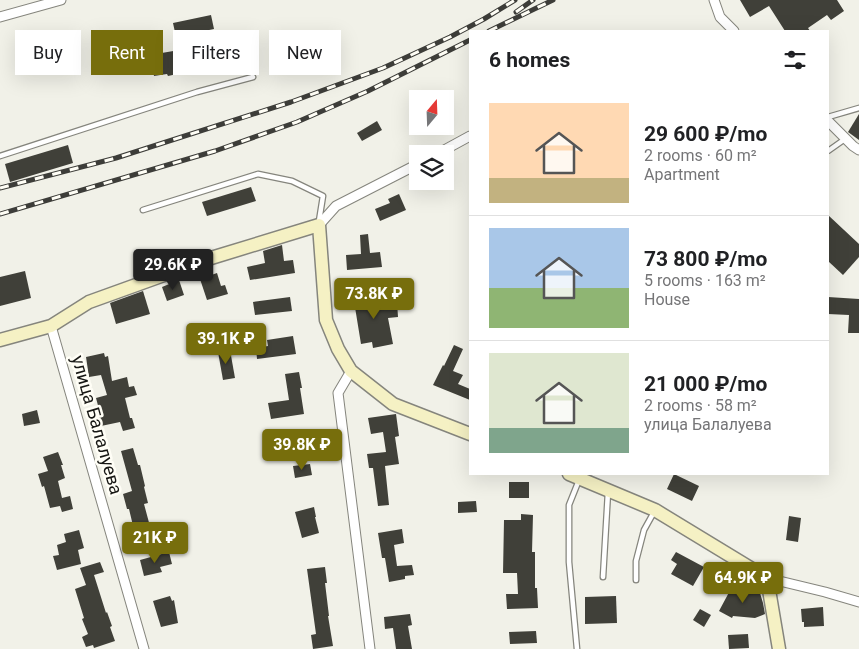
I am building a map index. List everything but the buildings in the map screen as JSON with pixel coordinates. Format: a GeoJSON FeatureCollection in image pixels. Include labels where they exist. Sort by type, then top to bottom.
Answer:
{"type":"FeatureCollection","features":[{"type":"Feature","properties":{"kind":"street"},"geometry":{"type":"LineString","coordinates":[[0,17],[62,0]]}},
{"type":"Feature","properties":{"kind":"street"},"geometry":{"type":"LineString","coordinates":[[714,0],[720,17],[733,30]]}},
{"type":"Feature","properties":{"kind":"street"},"geometry":{"type":"LineString","coordinates":[[829,122],[859,150]]}},
{"type":"Feature","properties":{"kind":"street"},"geometry":{"type":"LineString","coordinates":[[454,145],[469,137]]}},
{"type":"Feature","properties":{"kind":"street"},"geometry":{"type":"LineString","coordinates":[[0,340],[51,326],[88,302],[211,258],[319,225],[336,206],[409,169]]}},
{"type":"Feature","properties":{"kind":"street"},"geometry":{"type":"LineString","coordinates":[[319,225],[326,320],[338,349],[351,371],[394,404],[469,434]]}},
{"type":"Feature","properties":{"kind":"street","name":"улица Балалуева"},"geometry":{"type":"LineString","coordinates":[[51,326],[144,649]]}},
{"type":"Feature","properties":{"kind":"street"},"geometry":{"type":"LineString","coordinates":[[351,371],[338,393],[370,649]]}},
{"type":"Feature","properties":{"kind":"street"},"geometry":{"type":"LineString","coordinates":[[576,475],[655,510],[767,578],[859,602]]}},
{"type":"Feature","properties":{"kind":"street"},"geometry":{"type":"LineString","coordinates":[[767,578],[778,649]]}},
{"type":"Feature","properties":{"kind":"lane"},"geometry":{"type":"LineString","coordinates":[[0,156],[188,95],[253,77]]}},
{"type":"Feature","properties":{"kind":"lane"},"geometry":{"type":"LineString","coordinates":[[829,116],[859,108]]}},
{"type":"Feature","properties":{"kind":"lane"},"geometry":{"type":"LineString","coordinates":[[829,150],[845,138]]}},
{"type":"Feature","properties":{"kind":"lane"},"geometry":{"type":"LineString","coordinates":[[144,210],[258,174],[292,182],[323,196],[319,225]]}},
{"type":"Feature","properties":{"kind":"lane"},"geometry":{"type":"LineString","coordinates":[[576,475],[569,505],[568,528],[569,562],[577,649]]}},
{"type":"Feature","properties":{"kind":"lane"},"geometry":{"type":"LineString","coordinates":[[603,577],[608,490]]}},
{"type":"Feature","properties":{"kind":"lane"},"geometry":{"type":"LineString","coordinates":[[636,580],[636,561],[644,530],[655,510]]}},
{"type":"Feature","properties":{"kind":"railway"},"geometry":{"type":"LineString","coordinates":[[0,188],[116,158],[291,102],[383,68],[450,37],[515,0]]}},
{"type":"Feature","properties":{"kind":"railway"},"geometry":{"type":"LineString","coordinates":[[516,12],[533,0]]}},
{"type":"Feature","properties":{"kind":"railway"},"geometry":{"type":"LineString","coordinates":[[491,30],[553,0]]}},
{"type":"Feature","properties":{"kind":"railway"},"geometry":{"type":"LineString","coordinates":[[0,214],[215,151],[297,122],[368,91],[469,40]]}}]}
